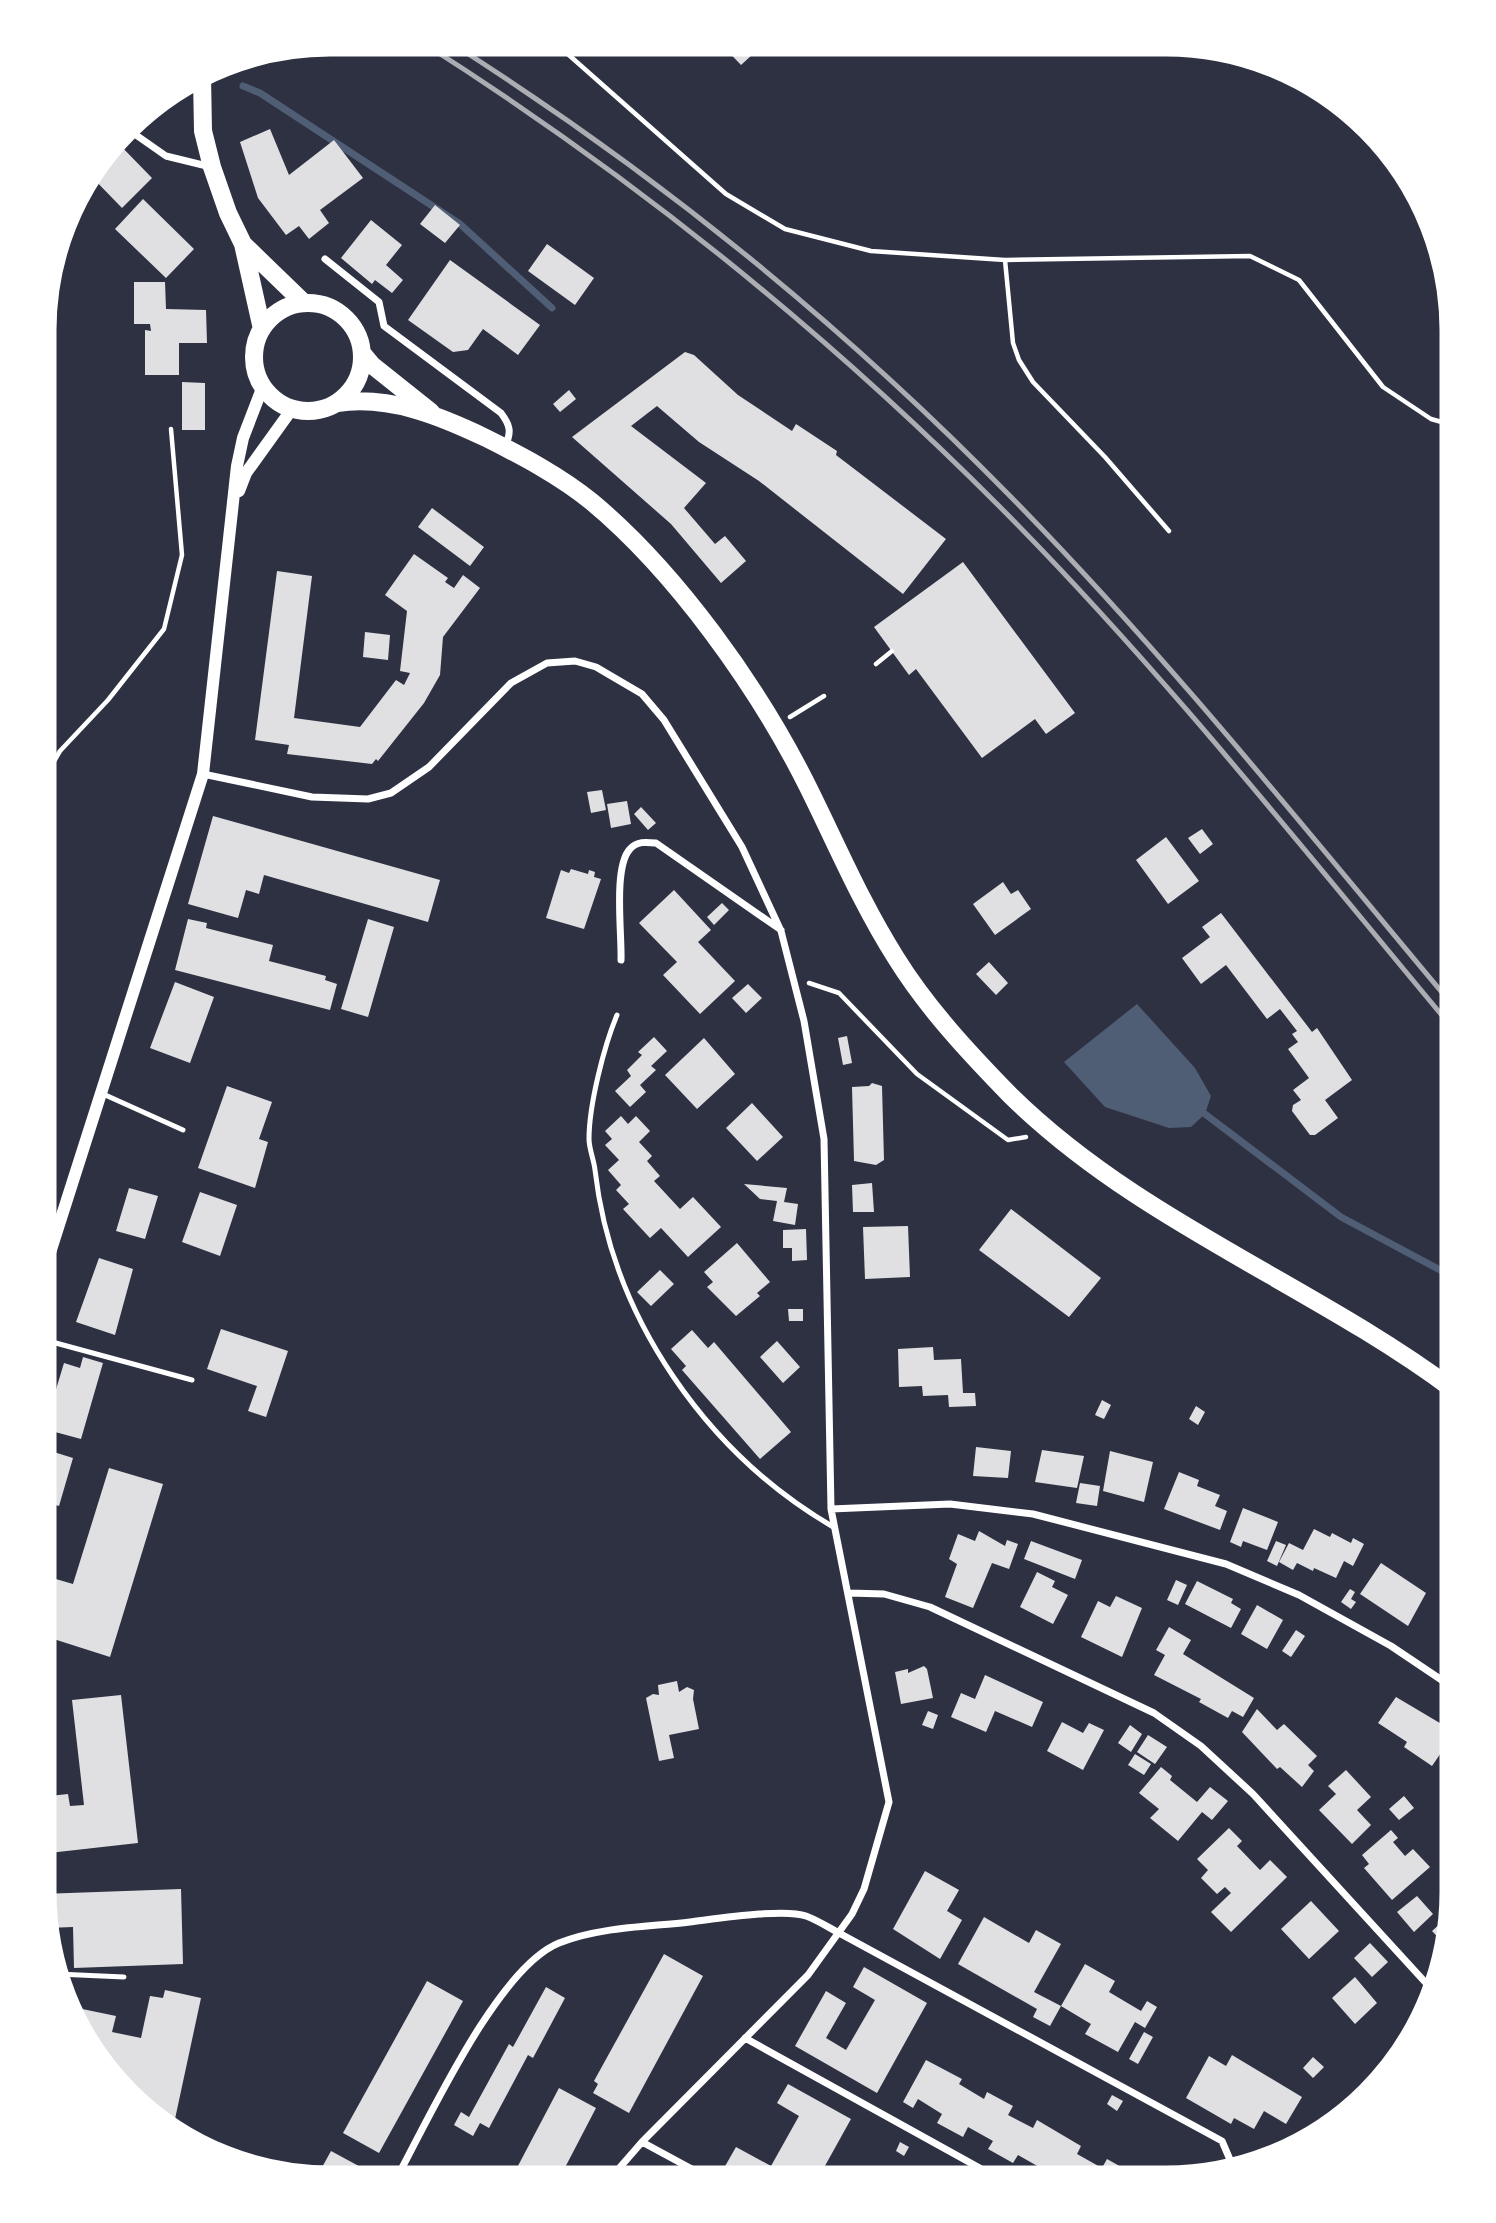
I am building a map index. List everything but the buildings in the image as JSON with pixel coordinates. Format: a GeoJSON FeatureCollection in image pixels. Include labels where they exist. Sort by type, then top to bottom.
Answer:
{"type":"FeatureCollection","features":[{"type":"Feature","properties":{"kind":"main road"},"geometry":{"type":"LineString","coordinates":[[202,84],[203,131],[228,213],[243,244],[262,329]]}},
{"type":"Feature","properties":{"kind":"main road"},"geometry":{"type":"LineString","coordinates":[[243,244],[304,303]]}},
{"type":"Feature","properties":{"kind":"main road"},"geometry":{"type":"LineString","coordinates":[[337,403],[347,396],[359,376],[362,353],[358,335],[340,313],[323,305],[304,303],[276,314],[262,329],[254,358],[262,386],[275,400],[292,409],[315,411],[337,403],[358,400],[381,402],[436,416],[504,447],[527,458],[591,501],[678,592],[736,665],[785,746],[876,926],[899,963],[978,1062],[1052,1133],[1127,1191],[1401,1353],[1444,1383]]}},
{"type":"Feature","properties":{"kind":"main road"},"geometry":{"type":"LineString","coordinates":[[362,353],[372,365],[436,416]]}},
{"type":"Feature","properties":{"kind":"street"},"geometry":{"type":"LineString","coordinates":[[134,134],[166,156],[212,167]]}},
{"type":"Feature","properties":{"kind":"street"},"geometry":{"type":"LineString","coordinates":[[325,259],[379,302],[384,326],[501,413],[508,422],[511,435],[504,447]]}},
{"type":"Feature","properties":{"kind":"street"},"geometry":{"type":"LineString","coordinates":[[52,1247],[203,774],[223,575],[243,438],[262,386]]}},
{"type":"Feature","properties":{"kind":"street"},"geometry":{"type":"LineString","coordinates":[[234,504],[246,473],[292,409]]}},
{"type":"Feature","properties":{"kind":"street"},"geometry":{"type":"LineString","coordinates":[[203,774],[312,797],[368,799],[391,793],[429,767],[473,718],[511,683],[547,663],[575,661],[596,667],[642,694],[664,720],[742,847],[781,931],[795,979],[824,1139],[830,1337],[831,1509],[889,1802],[864,1889],[839,1933],[808,1975],[618,2170]]}},
{"type":"Feature","properties":{"kind":"street"},"geometry":{"type":"LineString","coordinates":[[621,960],[621,866],[630,849],[642,842],[656,843],[781,931]]}},
{"type":"Feature","properties":{"kind":"street"},"geometry":{"type":"LineString","coordinates":[[831,1509],[950,1504],[1033,1514],[1226,1564],[1299,1595],[1391,1646],[1444,1682]]}},
{"type":"Feature","properties":{"kind":"street"},"geometry":{"type":"LineString","coordinates":[[849,1593],[884,1594],[930,1607],[1154,1713],[1201,1746],[1253,1794],[1428,1985]]}},
{"type":"Feature","properties":{"kind":"street"},"geometry":{"type":"LineString","coordinates":[[402,2170],[461,2061],[508,1987],[534,1957],[558,1943],[594,1933],[744,1915],[804,1915],[1222,2141],[1231,2162]]}},
{"type":"Feature","properties":{"kind":"street"},"geometry":{"type":"LineString","coordinates":[[745,2038],[983,2170]]}},
{"type":"Feature","properties":{"kind":"street"},"geometry":{"type":"LineString","coordinates":[[642,2142],[692,2170]]}},
{"type":"Feature","properties":{"kind":"lane"},"geometry":{"type":"LineString","coordinates":[[617,1014],[607,1038],[589,1139],[599,1209],[625,1283],[648,1333],[685,1397],[735,1453],[804,1510],[835,1528]]}},
{"type":"Feature","properties":{"kind":"lane"},"geometry":{"type":"LineString","coordinates":[[103,1094],[183,1130]]}},
{"type":"Feature","properties":{"kind":"lane"},"geometry":{"type":"LineString","coordinates":[[52,1342],[192,1380]]}},
{"type":"Feature","properties":{"kind":"lane"},"geometry":{"type":"LineString","coordinates":[[65,1974],[124,1977]]}},
{"type":"Feature","properties":{"kind":"path"},"geometry":{"type":"LineString","coordinates":[[565,52],[726,194],[785,229],[871,251],[1005,260],[1250,256],[1299,280],[1383,387],[1431,419],[1444,423]]}},
{"type":"Feature","properties":{"kind":"path"},"geometry":{"type":"LineString","coordinates":[[1005,260],[1013,343],[1032,382],[1105,457],[1169,531]]}},
{"type":"Feature","properties":{"kind":"path"},"geometry":{"type":"LineString","coordinates":[[52,765],[60,751],[108,700],[164,629],[182,555],[171,429]]}},
{"type":"Feature","properties":{"kind":"path"},"geometry":{"type":"LineString","coordinates":[[876,664],[892,651]]}},
{"type":"Feature","properties":{"kind":"path"},"geometry":{"type":"LineString","coordinates":[[784,721],[824,696]]}},
{"type":"Feature","properties":{"kind":"path"},"geometry":{"type":"LineString","coordinates":[[795,979],[839,993],[917,1074],[1008,1140],[1052,1133]]}},
{"type":"Feature","properties":{"kind":"water"},"geometry":{"type":"Polygon","coordinates":[[[1137,1004],[1195,1068],[1211,1096],[1205,1114],[1191,1127],[1169,1128],[1105,1107],[1064,1062],[1137,1004]]]}},
{"type":"Feature","properties":{"kind":"waterway"},"geometry":{"type":"LineString","coordinates":[[243,86],[260,93],[460,224],[552,308]]}},
{"type":"Feature","properties":{"kind":"waterway"},"geometry":{"type":"LineString","coordinates":[[1205,1114],[1341,1217],[1444,1272]]}},
{"type":"Feature","properties":{"kind":"railway"},"geometry":{"type":"LineString","coordinates":[[437,52],[574,145],[723,258],[865,378],[933,442],[1060,569],[1177,698],[1444,1018]]}},
{"type":"Feature","properties":{"kind":"railway"},"geometry":{"type":"LineString","coordinates":[[465,52],[598,142],[743,252],[947,433],[1127,620],[1444,995]]}}]}
